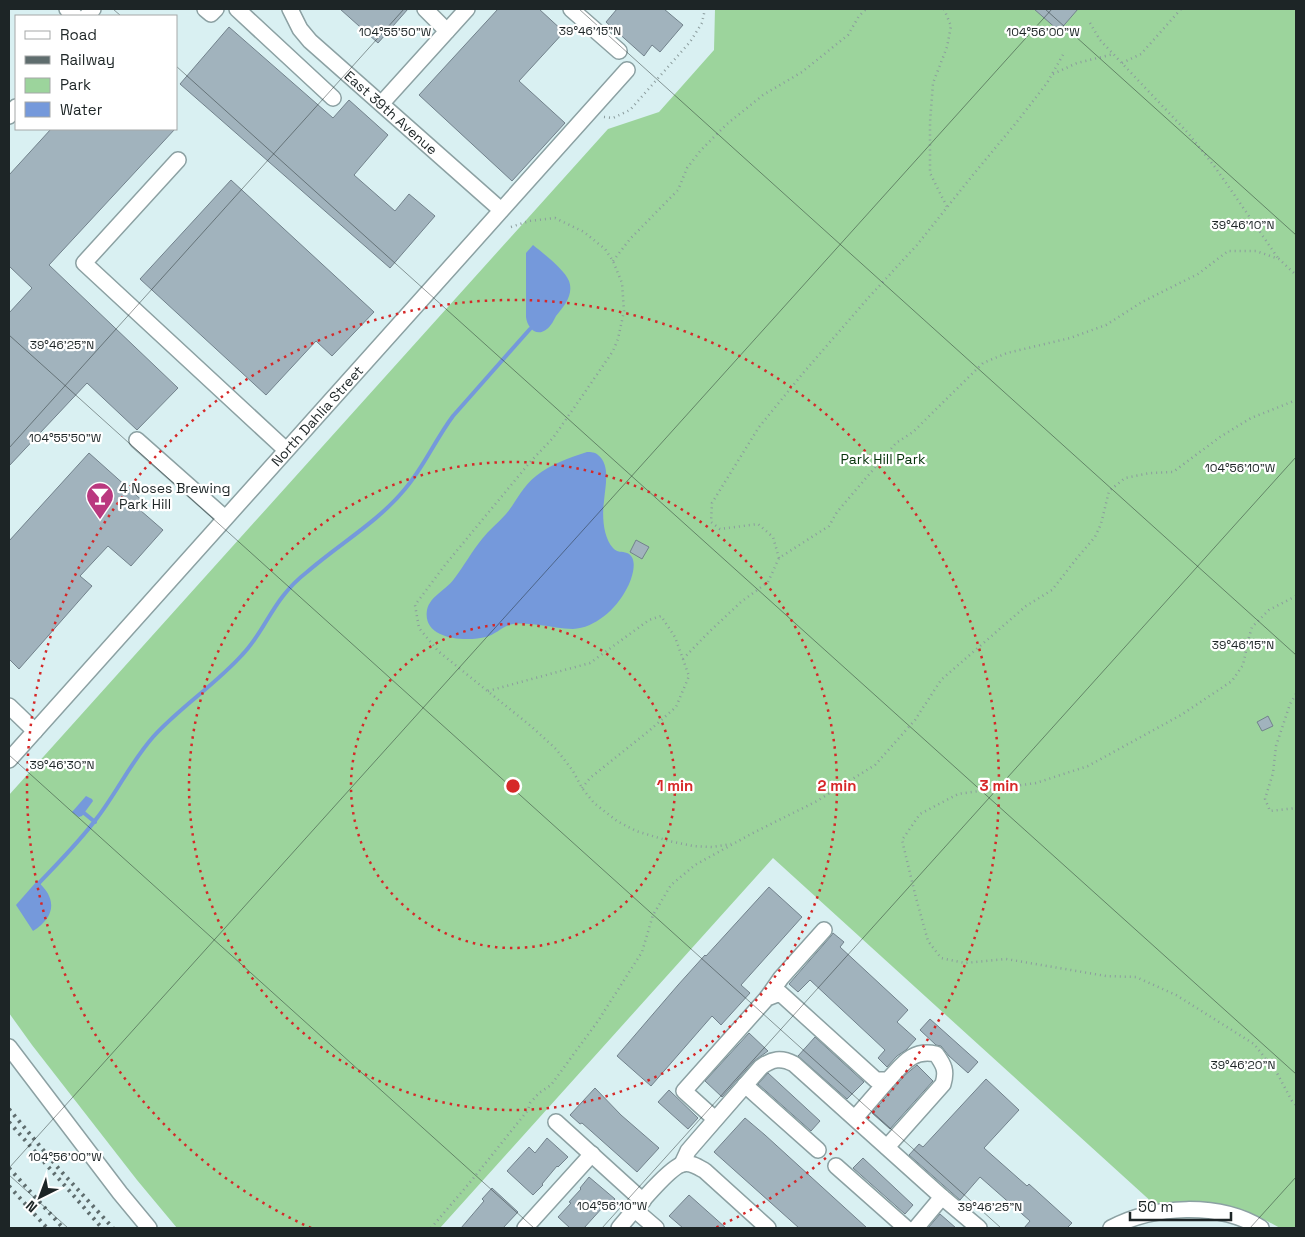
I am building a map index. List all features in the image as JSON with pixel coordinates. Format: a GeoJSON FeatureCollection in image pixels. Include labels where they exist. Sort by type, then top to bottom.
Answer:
{"type":"FeatureCollection","features":[{"type":"Feature","properties":{"kind":"street"},"geometry":{"type":"LineString","coordinates":[[205,9],[211,14],[216,9]]}},
{"type":"Feature","properties":{"kind":"street"},"geometry":{"type":"LineString","coordinates":[[237,9],[333,98]]}},
{"type":"Feature","properties":{"kind":"street","name":"East 39th Avenue"},"geometry":{"type":"LineString","coordinates":[[290,9],[300,29],[310,41],[501,210]]}},
{"type":"Feature","properties":{"kind":"street"},"geometry":{"type":"LineString","coordinates":[[425,9],[447,31]]}},
{"type":"Feature","properties":{"kind":"street"},"geometry":{"type":"LineString","coordinates":[[382,103],[467,9]]}},
{"type":"Feature","properties":{"kind":"street"},"geometry":{"type":"LineString","coordinates":[[571,9],[619,51]]}},
{"type":"Feature","properties":{"kind":"street","name":"North Dahlia Street"},"geometry":{"type":"LineString","coordinates":[[9,760],[626,70]]}},
{"type":"Feature","properties":{"kind":"street"},"geometry":{"type":"LineString","coordinates":[[178,160],[84,263],[286,450]]}},
{"type":"Feature","properties":{"kind":"street"},"geometry":{"type":"LineString","coordinates":[[137,440],[225,518]]}},
{"type":"Feature","properties":{"kind":"street"},"geometry":{"type":"LineString","coordinates":[[9,706],[35,731]]}},
{"type":"Feature","properties":{"kind":"street"},"geometry":{"type":"LineString","coordinates":[[715,1119],[684,1091],[768,998],[781,978],[824,930]]}},
{"type":"Feature","properties":{"kind":"street"},"geometry":{"type":"LineString","coordinates":[[768,998],[780,993],[876,1080],[888,1080]]}},
{"type":"Feature","properties":{"kind":"street"},"geometry":{"type":"LineString","coordinates":[[9,1046],[120,1193],[149,1228]]}},
{"type":"Feature","properties":{"kind":"street"},"geometry":{"type":"LineString","coordinates":[[855,1118],[905,1062],[914,1055],[927,1052],[936,1054],[944,1065],[945,1077],[943,1084],[887,1147]]}},
{"type":"Feature","properties":{"kind":"street"},"geometry":{"type":"LineString","coordinates":[[619,1228],[670,1172],[682,1164],[688,1151],[765,1064],[770,1061],[783,1059],[794,1064],[978,1228]]}},
{"type":"Feature","properties":{"kind":"street"},"geometry":{"type":"LineString","coordinates":[[745,1085],[818,1150]]}},
{"type":"Feature","properties":{"kind":"street"},"geometry":{"type":"LineString","coordinates":[[556,1122],[592,1154],[639,1205],[656,1228]]}},
{"type":"Feature","properties":{"kind":"street"},"geometry":{"type":"LineString","coordinates":[[525,1228],[592,1154]]}},
{"type":"Feature","properties":{"kind":"street"},"geometry":{"type":"LineString","coordinates":[[682,1164],[694,1165],[705,1171],[768,1228]]}},
{"type":"Feature","properties":{"kind":"street"},"geometry":{"type":"LineString","coordinates":[[836,1166],[906,1228]]}},
{"type":"Feature","properties":{"kind":"street"},"geometry":{"type":"LineString","coordinates":[[916,1228],[942,1197]]}},
{"type":"Feature","properties":{"kind":"street"},"geometry":{"type":"LineString","coordinates":[[1111,1228],[1157,1213],[1192,1210],[1236,1217],[1261,1228]]}},
{"type":"Feature","properties":{"kind":"path"},"geometry":{"type":"LineString","coordinates":[[586,115],[613,118],[630,110],[690,42],[702,23],[705,9]]}},
{"type":"Feature","properties":{"kind":"path"},"geometry":{"type":"LineString","coordinates":[[613,261],[630,239],[678,190],[687,168],[701,150],[728,124],[763,95],[802,72],[848,35],[859,16],[866,9]]}},
{"type":"Feature","properties":{"kind":"path"},"geometry":{"type":"LineString","coordinates":[[944,9],[951,26],[947,48],[933,83],[930,122],[930,173],[947,208]]}},
{"type":"Feature","properties":{"kind":"path"},"geometry":{"type":"LineString","coordinates":[[1122,63],[1141,54],[1181,9]]}},
{"type":"Feature","properties":{"kind":"path"},"geometry":{"type":"LineString","coordinates":[[1090,23],[1100,40],[1188,133],[1216,168],[1279,260],[1296,275]]}},
{"type":"Feature","properties":{"kind":"path"},"geometry":{"type":"LineString","coordinates":[[779,558],[773,537],[758,524],[720,529],[711,522],[712,503],[759,427],[804,372],[917,245],[1047,84],[1064,53]]}},
{"type":"Feature","properties":{"kind":"path"},"geometry":{"type":"LineString","coordinates":[[1052,74],[1078,64],[1114,54]]}},
{"type":"Feature","properties":{"kind":"path"},"geometry":{"type":"LineString","coordinates":[[511,227],[530,221],[555,218],[584,232],[604,249],[613,261],[622,284],[624,311],[618,338],[613,351],[553,438],[531,461],[445,565],[415,605],[419,628],[438,651],[532,727],[556,749],[594,803],[618,822],[636,831],[669,842],[712,847],[733,844]]}},
{"type":"Feature","properties":{"kind":"path"},"geometry":{"type":"LineString","coordinates":[[683,659],[741,602],[768,582],[779,558],[830,526],[837,512],[896,443],[913,432],[983,363],[1007,353],[1070,338],[1106,324],[1142,302],[1198,274],[1228,251],[1256,251],[1279,260]]}},
{"type":"Feature","properties":{"kind":"path"},"geometry":{"type":"LineString","coordinates":[[431,1228],[528,1110],[530,1103],[538,1093],[551,1084],[598,1021],[642,952],[653,915],[670,885],[695,865],[817,801],[875,765],[915,720],[941,680],[1026,606],[1052,590],[1095,536],[1101,524],[1109,491],[1124,478],[1150,473],[1174,472],[1220,437],[1252,418],[1296,400]]}},
{"type":"Feature","properties":{"kind":"path"},"geometry":{"type":"LineString","coordinates":[[1296,596],[1269,610],[1252,627],[1248,636],[1243,665],[1232,680],[1182,715],[1088,766],[1036,783],[958,794],[920,814],[902,840],[928,941],[941,958],[965,963],[1006,959],[1106,976],[1136,977],[1176,996],[1254,1044],[1277,1073],[1296,1105]]}},
{"type":"Feature","properties":{"kind":"path"},"geometry":{"type":"LineString","coordinates":[[488,691],[590,663],[650,620],[661,616],[675,637],[689,676],[676,707],[590,778],[582,788]]}},
{"type":"Feature","properties":{"kind":"path"},"geometry":{"type":"LineString","coordinates":[[1296,694],[1290,704],[1276,746],[1273,774],[1265,798],[1270,812],[1296,808]]}},
{"type":"Feature","properties":{"kind":"green space","name":"Park Hill Park"},"geometry":{"type":"Polygon","coordinates":[[[715,9],[1296,9],[1296,1228],[1280,1228],[1251,1214],[1196,1203],[1155,1205],[773,858],[440,1228],[177,1228],[137,1180],[9,1013],[9,795],[608,129],[659,112],[714,50],[715,9]]]}},
{"type":"Feature","properties":{"kind":"water"},"geometry":{"type":"Polygon","coordinates":[[[533,245],[563,272],[570,286],[569,296],[565,304],[550,326],[539,332],[530,328],[526,317],[526,253],[533,245]]]}},
{"type":"Feature","properties":{"kind":"water"},"geometry":{"type":"Polygon","coordinates":[[[587,452],[597,454],[605,464],[603,520],[607,538],[615,550],[631,556],[634,565],[630,582],[617,604],[597,621],[581,628],[565,629],[516,624],[506,626],[486,637],[457,639],[447,637],[431,628],[427,620],[427,610],[431,601],[451,583],[478,544],[506,514],[527,485],[548,468],[587,452]]]}},
{"type":"Feature","properties":{"kind":"water"},"geometry":{"type":"Polygon","coordinates":[[[86,796],[93,801],[82,816],[79,817],[72,812],[86,796]]]}},
{"type":"Feature","properties":{"kind":"water"},"geometry":{"type":"Polygon","coordinates":[[[37,881],[48,894],[51,908],[46,920],[33,931],[16,905],[37,881]]]}},
{"type":"Feature","properties":{"kind":"building"},"geometry":{"type":"Polygon","coordinates":[[[340,9],[408,9],[378,43],[340,9]]]}},
{"type":"Feature","properties":{"kind":"building"},"geometry":{"type":"Polygon","coordinates":[[[498,9],[539,9],[564,32],[519,81],[565,123],[512,181],[419,95],[498,9]]]}},
{"type":"Feature","properties":{"kind":"building"},"geometry":{"type":"Polygon","coordinates":[[[617,9],[664,9],[683,25],[660,52],[652,45],[644,56],[606,22],[617,9]]]}},
{"type":"Feature","properties":{"kind":"building"},"geometry":{"type":"Polygon","coordinates":[[[1034,9],[1078,9],[1059,31],[1034,9]]]}},
{"type":"Feature","properties":{"kind":"building"},"geometry":{"type":"Polygon","coordinates":[[[229,27],[333,118],[349,100],[388,135],[354,175],[395,211],[409,194],[435,216],[390,268],[180,84],[229,27]]]}},
{"type":"Feature","properties":{"kind":"building"},"geometry":{"type":"Polygon","coordinates":[[[50,130],[174,130],[49,265],[178,388],[137,430],[87,383],[9,466],[9,313],[32,288],[9,266],[9,175],[50,130]]]}},
{"type":"Feature","properties":{"kind":"building"},"geometry":{"type":"Polygon","coordinates":[[[231,180],[374,312],[332,356],[316,341],[266,395],[140,279],[231,180]]]}},
{"type":"Feature","properties":{"kind":"building"},"geometry":{"type":"Polygon","coordinates":[[[89,453],[146,504],[140,510],[163,530],[131,566],[108,546],[80,576],[92,586],[19,669],[9,659],[9,541],[89,453]]]}},
{"type":"Feature","properties":{"kind":"building"},"geometry":{"type":"Polygon","coordinates":[[[636,540],[649,547],[642,559],[630,552],[636,540]]]}},
{"type":"Feature","properties":{"kind":"building"},"geometry":{"type":"Polygon","coordinates":[[[1268,716],[1273,726],[1262,731],[1257,722],[1268,716]]]}},
{"type":"Feature","properties":{"kind":"building"},"geometry":{"type":"Polygon","coordinates":[[[769,887],[802,917],[741,985],[750,993],[721,1025],[712,1016],[651,1086],[617,1056],[678,985],[769,887]]]}},
{"type":"Feature","properties":{"kind":"building"},"geometry":{"type":"Polygon","coordinates":[[[833,933],[844,942],[840,947],[908,1010],[897,1022],[916,1039],[887,1067],[878,1058],[885,1050],[810,980],[798,992],[789,984],[833,933]]]}},
{"type":"Feature","properties":{"kind":"building"},"geometry":{"type":"Polygon","coordinates":[[[930,1019],[978,1062],[968,1073],[941,1046],[936,1045],[920,1030],[930,1019]]]}},
{"type":"Feature","properties":{"kind":"building"},"geometry":{"type":"Polygon","coordinates":[[[749,1033],[768,1051],[754,1061],[722,1097],[705,1081],[749,1033]]]}},
{"type":"Feature","properties":{"kind":"building"},"geometry":{"type":"Polygon","coordinates":[[[815,1037],[864,1082],[847,1099],[798,1056],[815,1037]]]}},
{"type":"Feature","properties":{"kind":"building"},"geometry":{"type":"Polygon","coordinates":[[[917,1065],[933,1081],[890,1129],[872,1113],[905,1075],[917,1065]]]}},
{"type":"Feature","properties":{"kind":"building"},"geometry":{"type":"Polygon","coordinates":[[[768,1073],[820,1121],[811,1131],[758,1084],[768,1073]]]}},
{"type":"Feature","properties":{"kind":"building"},"geometry":{"type":"Polygon","coordinates":[[[986,1079],[1019,1110],[984,1148],[1027,1186],[1029,1184],[1072,1223],[1067,1228],[1024,1228],[1030,1221],[980,1177],[960,1200],[909,1155],[919,1144],[923,1147],[986,1079]]]}},
{"type":"Feature","properties":{"kind":"building"},"geometry":{"type":"Polygon","coordinates":[[[595,1088],[621,1115],[659,1148],[637,1172],[582,1123],[580,1124],[570,1115],[595,1088]]]}},
{"type":"Feature","properties":{"kind":"building"},"geometry":{"type":"Polygon","coordinates":[[[669,1090],[698,1118],[688,1129],[658,1102],[669,1090]]]}},
{"type":"Feature","properties":{"kind":"building"},"geometry":{"type":"Polygon","coordinates":[[[745,1118],[867,1228],[799,1228],[714,1152],[745,1118]]]}},
{"type":"Feature","properties":{"kind":"building"},"geometry":{"type":"Polygon","coordinates":[[[547,1138],[568,1157],[557,1166],[533,1195],[507,1171],[529,1147],[535,1153],[547,1138]]]}},
{"type":"Feature","properties":{"kind":"building"},"geometry":{"type":"Polygon","coordinates":[[[863,1158],[913,1205],[905,1214],[853,1168],[863,1158]]]}},
{"type":"Feature","properties":{"kind":"building"},"geometry":{"type":"Polygon","coordinates":[[[589,1177],[615,1199],[605,1210],[603,1207],[584,1228],[570,1228],[558,1217],[571,1203],[569,1202],[589,1177]]]}},
{"type":"Feature","properties":{"kind":"building"},"geometry":{"type":"Polygon","coordinates":[[[492,1188],[518,1212],[503,1228],[461,1228],[484,1201],[482,1199],[492,1188]]]}},
{"type":"Feature","properties":{"kind":"building"},"geometry":{"type":"Polygon","coordinates":[[[689,1195],[726,1228],[683,1228],[669,1216],[689,1195]]]}},
{"type":"Feature","properties":{"kind":"building"},"geometry":{"type":"Polygon","coordinates":[[[940,1214],[956,1228],[928,1228],[940,1214]]]}},
{"type":"Feature","properties":{"kind":"waterway"},"geometry":{"type":"LineString","coordinates":[[39,883],[90,827],[153,737],[174,716],[232,666],[253,641],[291,586],[383,512],[405,489],[418,472],[453,416],[530,329]]}},
{"type":"Feature","properties":{"kind":"waterway"},"geometry":{"type":"LineString","coordinates":[[84,813],[95,822]]}},
{"type":"Feature","properties":{"kind":"railway"},"geometry":{"type":"LineString","coordinates":[[9,1109],[59,1169],[113,1228]]}},
{"type":"Feature","properties":{"kind":"railway"},"geometry":{"type":"LineString","coordinates":[[9,1122],[102,1228]]}},
{"type":"Feature","properties":{"kind":"railway"},"geometry":{"type":"LineString","coordinates":[[9,1168],[63,1228]]}},
{"type":"Feature","properties":{"kind":"railway"},"geometry":{"type":"LineString","coordinates":[[9,1186],[47,1228]]}},
{"type":"Feature","properties":{"kind":"place","name":"4 Noses Brewing Park Hill"},"geometry":{"type":"Point","coordinates":[100,520]}}]}
